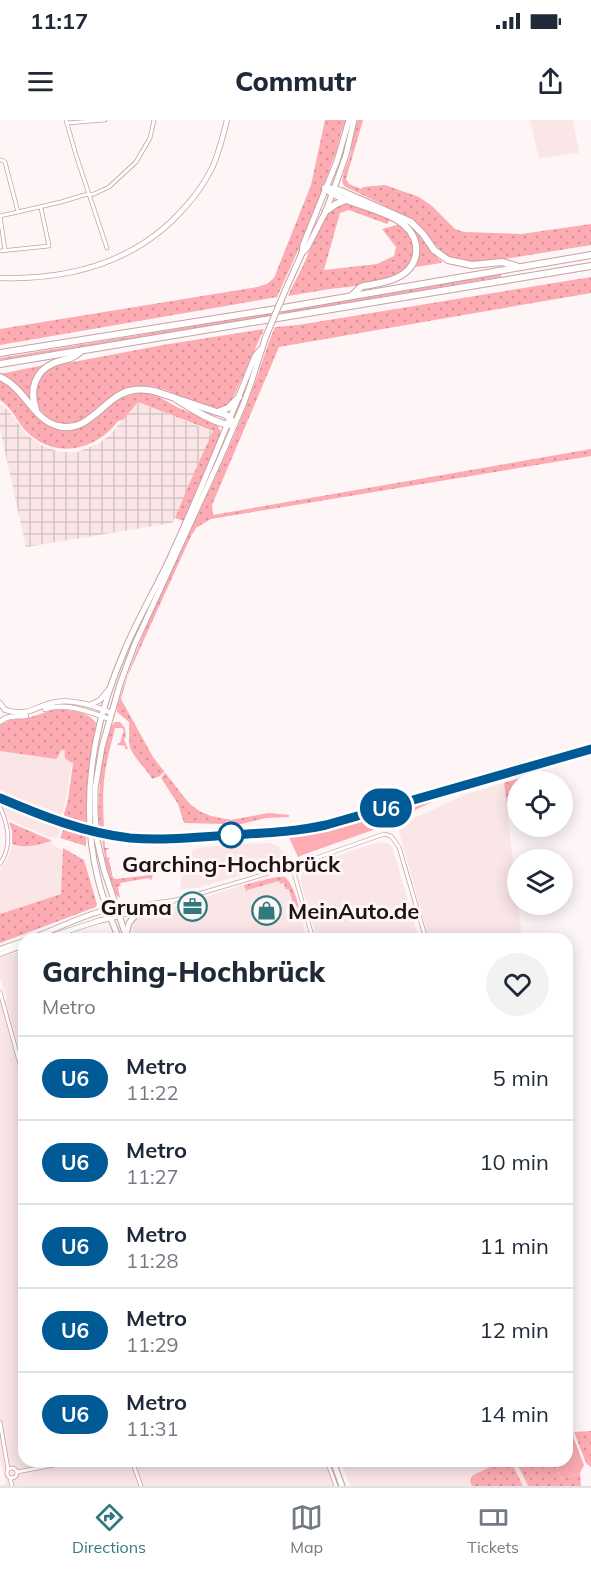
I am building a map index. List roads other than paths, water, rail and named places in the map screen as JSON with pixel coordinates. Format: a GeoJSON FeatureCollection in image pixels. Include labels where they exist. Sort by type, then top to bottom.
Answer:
{"type":"FeatureCollection","features":[{"type":"Feature","properties":{"kind":"highway"},"geometry":{"type":"LineString","coordinates":[[325,188],[391,212],[411,222],[434,250],[448,260],[472,265],[502,262],[519,267]]}},
{"type":"Feature","properties":{"kind":"highway"},"geometry":{"type":"LineString","coordinates":[[333,191],[347,200],[389,216],[405,225],[415,240],[416,249],[411,268],[392,280],[362,287],[351,297]]}},
{"type":"Feature","properties":{"kind":"highway"},"geometry":{"type":"LineString","coordinates":[[326,211],[347,200]]}},
{"type":"Feature","properties":{"kind":"highway"},"geometry":{"type":"LineString","coordinates":[[0,353],[351,297],[591,255]]}},
{"type":"Feature","properties":{"kind":"highway"},"geometry":{"type":"LineString","coordinates":[[0,364],[591,266]]}},
{"type":"Feature","properties":{"kind":"highway"},"geometry":{"type":"LineString","coordinates":[[39,415],[33,396],[38,375],[55,363],[72,359],[81,351]]}},
{"type":"Feature","properties":{"kind":"highway"},"geometry":{"type":"LineString","coordinates":[[0,377],[18,389],[39,415],[53,425],[69,428],[79,425],[90,419],[112,400],[130,391],[146,389],[218,412],[231,423]]}},
{"type":"Feature","properties":{"kind":"highway"},"geometry":{"type":"LineString","coordinates":[[218,412],[228,408],[239,397]]}},
{"type":"Feature","properties":{"kind":"highway"},"geometry":{"type":"LineString","coordinates":[[176,399],[193,410],[231,423]]}},
{"type":"Feature","properties":{"kind":"main road"},"geometry":{"type":"LineString","coordinates":[[117,933],[98,882],[88,813],[94,746],[103,713],[125,649],[191,516],[251,383],[261,348],[302,253],[303,245],[337,160],[349,120]]}},
{"type":"Feature","properties":{"kind":"main road"},"geometry":{"type":"LineString","coordinates":[[302,253],[307,248],[326,211],[346,155],[354,120]]}},
{"type":"Feature","properties":{"kind":"main road"},"geometry":{"type":"LineString","coordinates":[[231,423],[255,357],[261,348]]}},
{"type":"Feature","properties":{"kind":"main road"},"geometry":{"type":"LineString","coordinates":[[124,933],[101,859],[95,813],[98,768],[111,716],[134,646],[186,526]]}},
{"type":"Feature","properties":{"kind":"main road"},"geometry":{"type":"LineString","coordinates":[[127,933],[129,922],[138,912]]}},
{"type":"Feature","properties":{"kind":"main road"},"geometry":{"type":"LineString","coordinates":[[335,1467],[342,1486]]}},
{"type":"Feature","properties":{"kind":"street"},"geometry":{"type":"LineString","coordinates":[[105,120],[66,121],[107,248]]}},
{"type":"Feature","properties":{"kind":"street"},"geometry":{"type":"LineString","coordinates":[[0,279],[53,275],[97,266],[134,250],[177,217],[205,180],[218,153],[227,120]]}},
{"type":"Feature","properties":{"kind":"street"},"geometry":{"type":"LineString","coordinates":[[5,250],[0,216],[101,191],[115,182],[136,162],[150,138],[153,121]]}},
{"type":"Feature","properties":{"kind":"street"},"geometry":{"type":"LineString","coordinates":[[0,160],[5,162],[18,212]]}},
{"type":"Feature","properties":{"kind":"street"},"geometry":{"type":"LineString","coordinates":[[0,251],[49,246],[40,207]]}},
{"type":"Feature","properties":{"kind":"street"},"geometry":{"type":"LineString","coordinates":[[90,705],[100,700],[111,687]]}},
{"type":"Feature","properties":{"kind":"street"},"geometry":{"type":"LineString","coordinates":[[0,704],[5,710],[26,713],[48,704],[64,702],[90,705],[103,713]]}},
{"type":"Feature","properties":{"kind":"street"},"geometry":{"type":"LineString","coordinates":[[5,710],[2,720],[64,706],[111,716]]}},
{"type":"Feature","properties":{"kind":"street"},"geometry":{"type":"LineString","coordinates":[[0,807],[8,836],[8,848],[0,864]]}},
{"type":"Feature","properties":{"kind":"street"},"geometry":{"type":"LineString","coordinates":[[62,933],[111,918],[168,905],[174,901],[292,866],[384,834],[391,836],[399,848],[424,933]]}},
{"type":"Feature","properties":{"kind":"street"},"geometry":{"type":"LineString","coordinates":[[292,866],[311,933]]}},
{"type":"Feature","properties":{"kind":"street"},"geometry":{"type":"LineString","coordinates":[[49,932],[80,917],[116,908],[174,901]]}},
{"type":"Feature","properties":{"kind":"street"},"geometry":{"type":"LineString","coordinates":[[0,951],[18,945]]}},
{"type":"Feature","properties":{"kind":"street"},"geometry":{"type":"LineString","coordinates":[[0,992],[18,1056]]}},
{"type":"Feature","properties":{"kind":"street"},"geometry":{"type":"LineString","coordinates":[[0,1422],[7,1474],[12,1486]]}},
{"type":"Feature","properties":{"kind":"street"},"geometry":{"type":"LineString","coordinates":[[17,1472],[43,1467]]}},
{"type":"Feature","properties":{"kind":"street"},"geometry":{"type":"LineString","coordinates":[[134,1467],[141,1486]]}},
{"type":"Feature","properties":{"kind":"street"},"geometry":{"type":"LineString","coordinates":[[329,1467],[336,1486]]}},
{"type":"Feature","properties":{"kind":"street"},"geometry":{"type":"LineString","coordinates":[[8,1469],[14,1468],[17,1472]]}},
{"type":"Feature","properties":{"kind":"street"},"geometry":{"type":"LineString","coordinates":[[10,1478],[15,1477],[17,1472]]}},
{"type":"Feature","properties":{"kind":"railway"},"geometry":{"type":"LineString","coordinates":[[113,836],[167,839],[309,829],[591,749]]}},
{"type":"Feature","properties":{"kind":"metro line","name":"U6"},"geometry":{"type":"LineString","coordinates":[[0,798],[61,822],[129,838],[167,839],[287,831],[326,825],[591,749]]}},
{"type":"Feature","properties":{"kind":"place","name":"Garching-Hochbrück"},"geometry":{"type":"Point","coordinates":[231,835]}},
{"type":"Feature","properties":{"kind":"place","name":"Gruma"},"geometry":{"type":"Point","coordinates":[193,907]}},
{"type":"Feature","properties":{"kind":"place","name":"MeinAuto.de"},"geometry":{"type":"Point","coordinates":[267,911]}}]}
